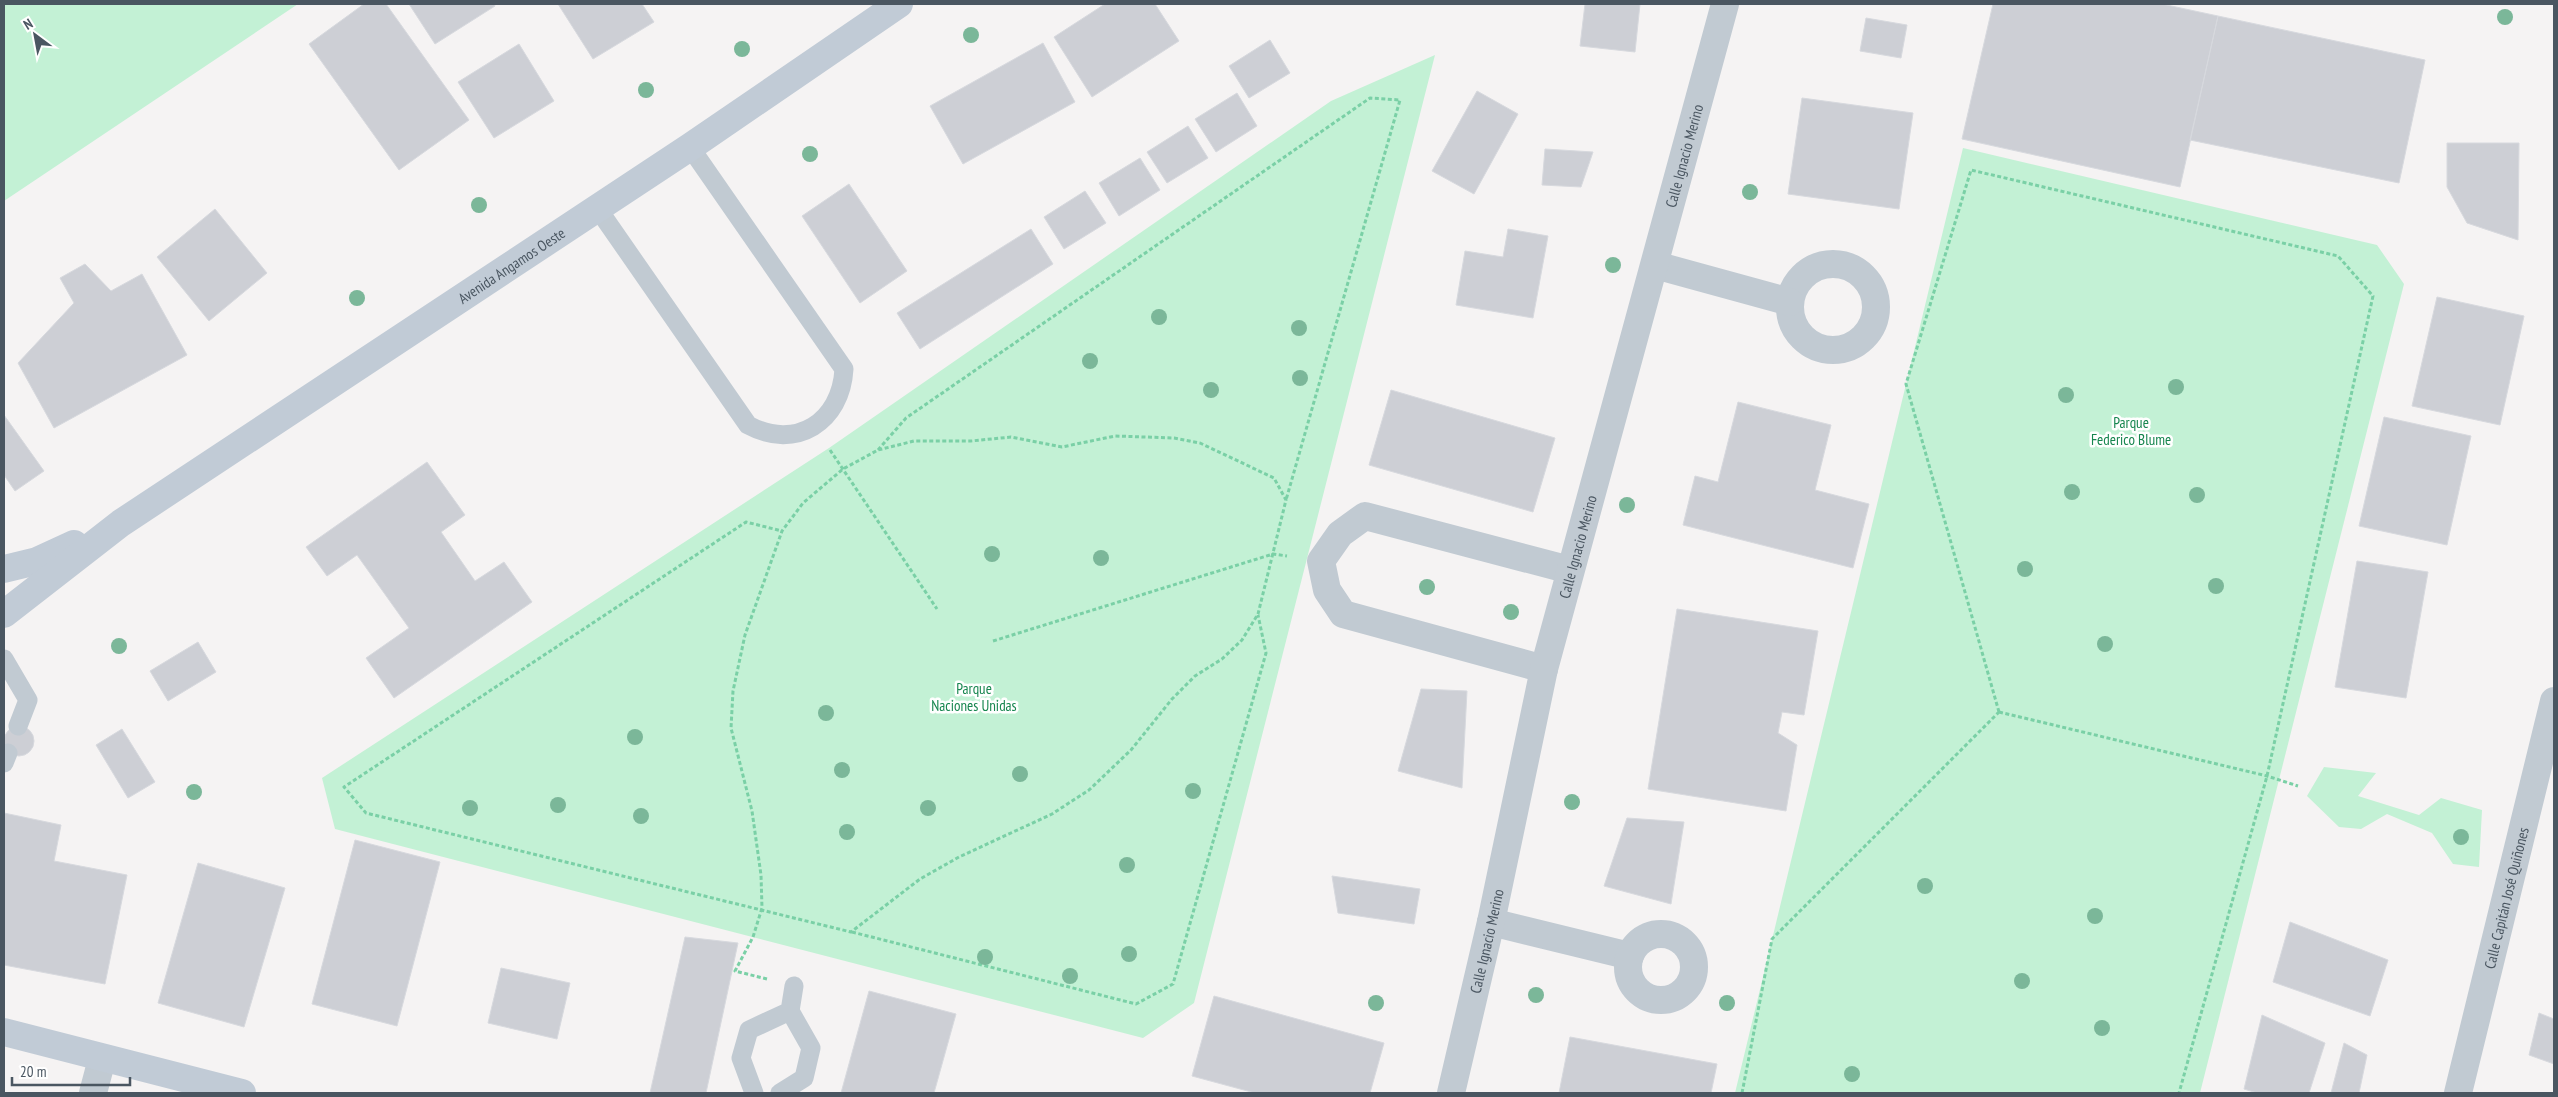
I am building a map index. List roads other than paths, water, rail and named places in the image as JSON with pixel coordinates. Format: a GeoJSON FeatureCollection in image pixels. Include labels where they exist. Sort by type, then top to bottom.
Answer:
{"type":"FeatureCollection","features":[{"type":"Feature","properties":{"kind":"street","name":"Avenida Angamos Oeste"},"geometry":{"type":"LineString","coordinates":[[4,614],[121,523],[598,209],[899,4]]}},
{"type":"Feature","properties":{"kind":"street","name":"Calle Ignacio Merino"},"geometry":{"type":"LineString","coordinates":[[1451,1093],[1491,922],[1544,669],[1725,4]]}},
{"type":"Feature","properties":{"kind":"street"},"geometry":{"type":"LineString","coordinates":[[1655,265],[1790,302]]}},
{"type":"Feature","properties":{"kind":"street"},"geometry":{"type":"LineString","coordinates":[[1544,669],[1343,614],[1327,590],[1321,561],[1340,534],[1365,516],[1570,570]]}},
{"type":"Feature","properties":{"kind":"street","name":"Avenida Angamos Oeste"},"geometry":{"type":"LineString","coordinates":[[4,569],[37,561],[121,523]]}},
{"type":"Feature","properties":{"kind":"street","name":"Calle Capitán José Quiñones"},"geometry":{"type":"LineString","coordinates":[[2458,1093],[2554,701]]}},
{"type":"Feature","properties":{"kind":"street"},"geometry":{"type":"LineString","coordinates":[[1491,922],[1630,956]]}},
{"type":"Feature","properties":{"kind":"street"},"geometry":{"type":"LineString","coordinates":[[4,1032],[102,1059],[242,1093]]}},
{"type":"Feature","properties":{"kind":"street"},"geometry":{"type":"LineString","coordinates":[[93,1093],[102,1059]]}},
{"type":"Feature","properties":{"kind":"lane"},"geometry":{"type":"LineString","coordinates":[[598,209],[748,425],[760,432],[782,436],[800,433],[820,422],[836,405],[843,384],[844,369],[690,147]]}},
{"type":"Feature","properties":{"kind":"lane"},"geometry":{"type":"LineString","coordinates":[[4,659],[28,700],[18,726]]}},
{"type":"Feature","properties":{"kind":"lane"},"geometry":{"type":"LineString","coordinates":[[780,1093],[804,1078],[811,1048],[790,1011],[794,986]]}},
{"type":"Feature","properties":{"kind":"lane"},"geometry":{"type":"LineString","coordinates":[[754,1093],[740,1058],[750,1030],[790,1011]]}},
{"type":"Feature","properties":{"kind":"park label","name":"Parque Federico Blume"},"geometry":{"type":"Point","coordinates":[2131,430]}},
{"type":"Feature","properties":{"kind":"park label","name":"Parque Naciones Unidas"},"geometry":{"type":"Point","coordinates":[974,696]}}]}
